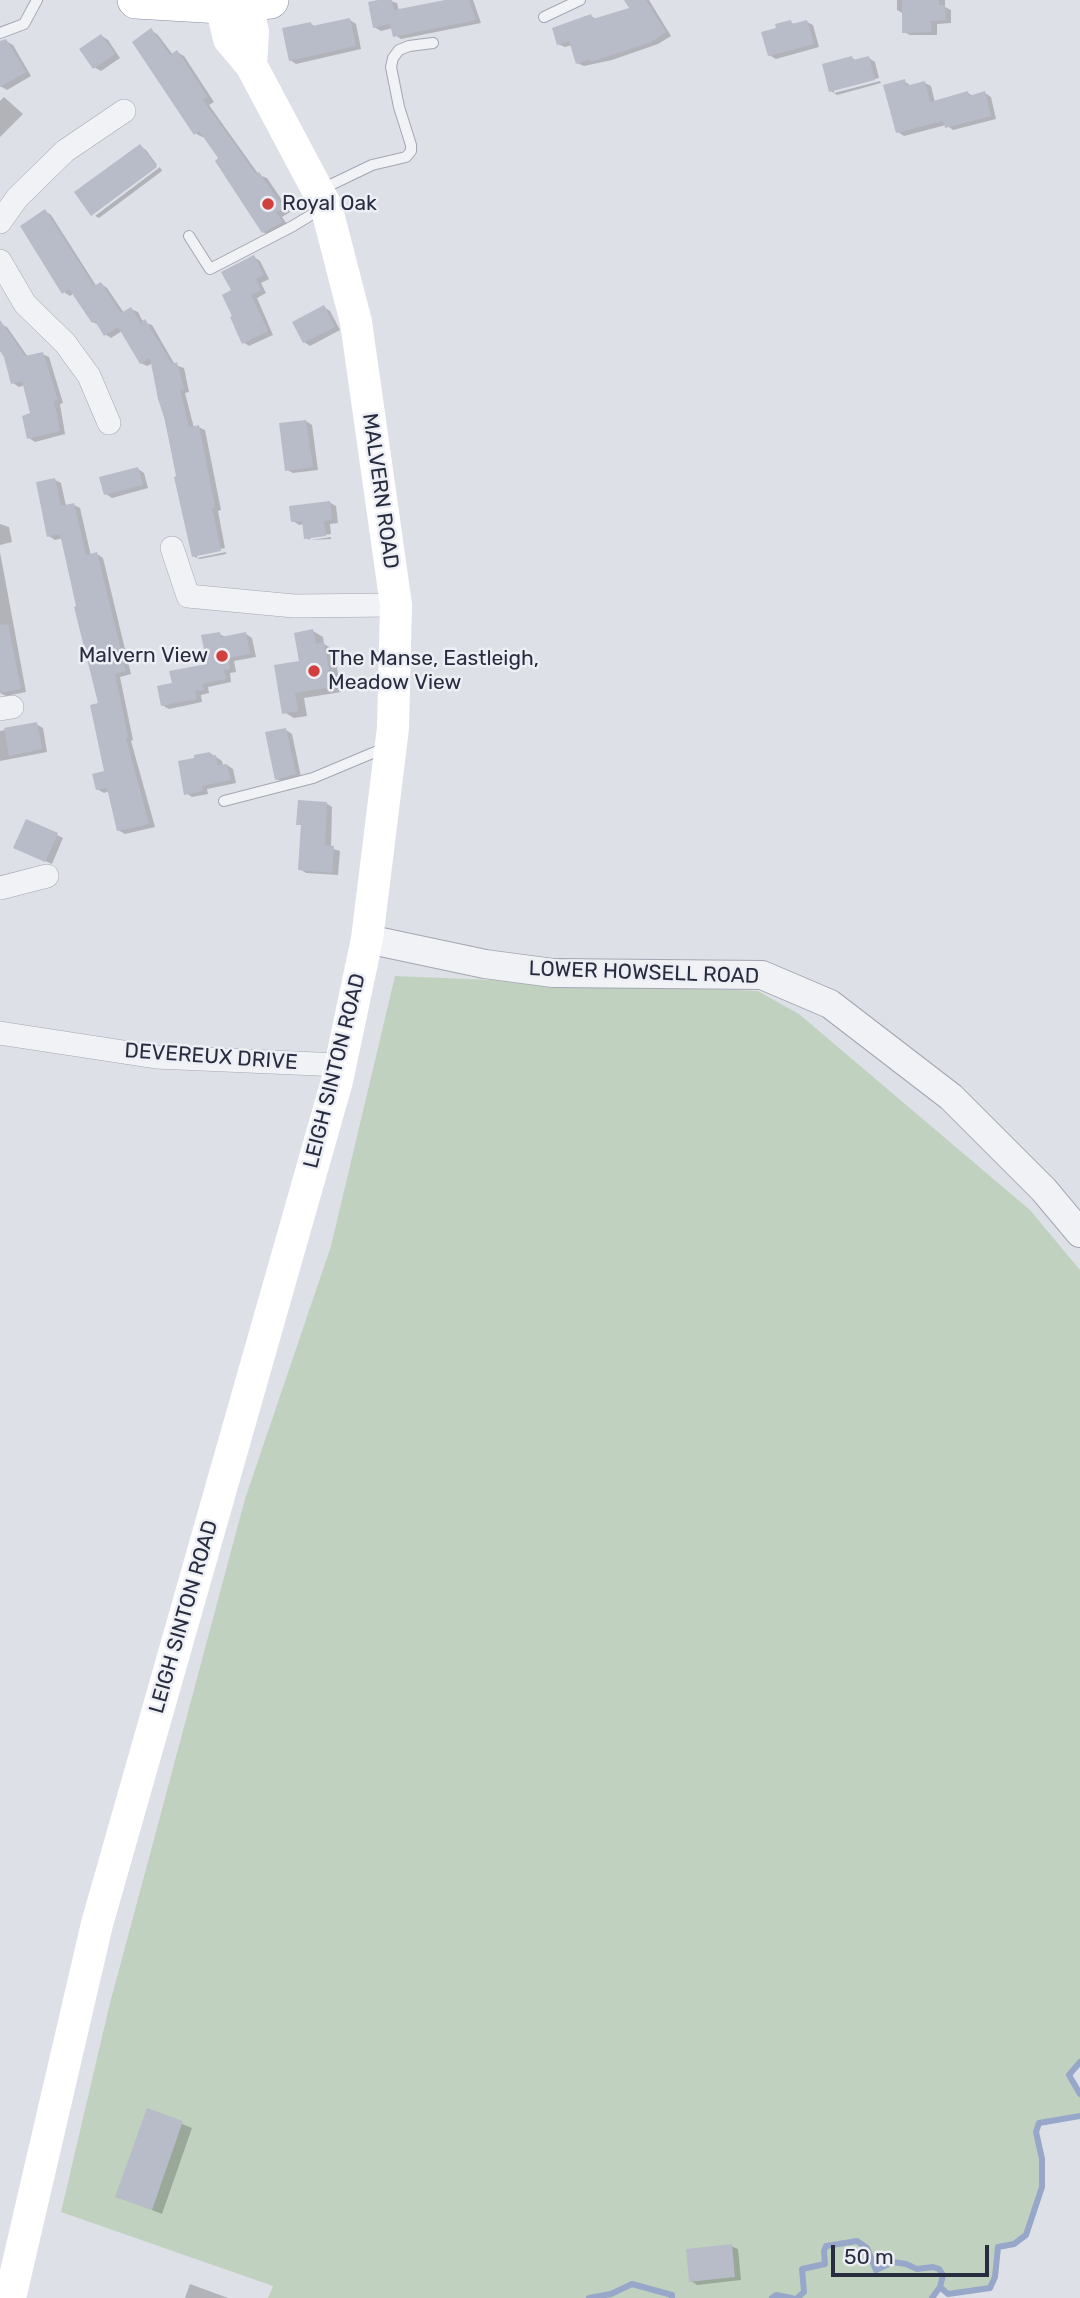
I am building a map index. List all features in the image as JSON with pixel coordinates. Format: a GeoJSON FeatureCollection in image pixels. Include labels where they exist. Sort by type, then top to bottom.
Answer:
{"type":"FeatureCollection","features":[{"type":"Feature","properties":{"kind":"highway"},"geometry":{"type":"LineString","coordinates":[[151,1],[246,3]]}},
{"type":"Feature","properties":{"kind":"main road","name":"MALVERN ROAD"},"geometry":{"type":"LineString","coordinates":[[246,3],[253,32],[251,65],[322,199],[356,322],[396,605],[391,745],[368,939]]}},
{"type":"Feature","properties":{"kind":"main road","name":"LEIGH SINTON ROAD"},"geometry":{"type":"LineString","coordinates":[[10,2298],[13,2264],[97,1924],[340,1065],[368,939]]}},
{"type":"Feature","properties":{"kind":"street"},"geometry":{"type":"LineString","coordinates":[[0,222],[17,198],[65,151],[124,111]]}},
{"type":"Feature","properties":{"kind":"street"},"geometry":{"type":"LineString","coordinates":[[0,261],[25,304],[65,343],[89,376],[109,423]]}},
{"type":"Feature","properties":{"kind":"street"},"geometry":{"type":"LineString","coordinates":[[172,548],[188,596],[294,606],[396,605]]}},
{"type":"Feature","properties":{"kind":"street"},"geometry":{"type":"LineString","coordinates":[[0,888],[47,876]]}},
{"type":"Feature","properties":{"kind":"street","name":"LOWER HOWSELL ROAD"},"geometry":{"type":"LineString","coordinates":[[368,939],[485,964],[553,973],[762,975],[830,1004],[951,1097],[1044,1190],[1080,1233]]}},
{"type":"Feature","properties":{"kind":"street","name":"DEVEREUX DRIVE"},"geometry":{"type":"LineString","coordinates":[[0,1033],[156,1057],[340,1065]]}},
{"type":"Feature","properties":{"kind":"lane"},"geometry":{"type":"LineString","coordinates":[[0,33],[24,24],[37,0]]}},
{"type":"Feature","properties":{"kind":"lane"},"geometry":{"type":"LineString","coordinates":[[544,17],[580,0]]}},
{"type":"Feature","properties":{"kind":"lane"},"geometry":{"type":"LineString","coordinates":[[189,236],[210,269],[293,226],[322,199],[372,165],[406,157],[411,151],[411,145],[399,107],[391,67],[393,58],[399,50],[433,43]]}},
{"type":"Feature","properties":{"kind":"lane"},"geometry":{"type":"LineString","coordinates":[[224,801],[313,778],[391,745]]}},
{"type":"Feature","properties":{"kind":"green space"},"geometry":{"type":"Polygon","coordinates":[[[395,976],[758,991],[799,1014],[1030,1210],[1080,1270],[1080,2062],[1069,2075],[1080,2094],[1080,2116],[1039,2123],[1036,2132],[1042,2159],[1042,2187],[1026,2235],[1014,2244],[998,2247],[995,2277],[990,2288],[948,2294],[940,2287],[932,2298],[268,2298],[273,2286],[61,2212],[109,2007],[245,1499],[331,1246],[395,976]]]}},
{"type":"Feature","properties":{"kind":"building"},"geometry":{"type":"Polygon","coordinates":[[[392,0],[394,10],[445,0],[469,0],[476,20],[393,37],[390,24],[373,28],[368,2],[392,0]]]}},
{"type":"Feature","properties":{"kind":"building"},"geometry":{"type":"Polygon","coordinates":[[[624,0],[646,0],[666,32],[651,42],[591,62],[590,59],[576,64],[569,41],[557,45],[552,28],[591,14],[593,19],[629,8],[624,0]]]}},
{"type":"Feature","properties":{"kind":"building"},"geometry":{"type":"Polygon","coordinates":[[[902,0],[939,0],[939,5],[945,5],[946,20],[931,21],[931,32],[902,33],[902,0]]]}},
{"type":"Feature","properties":{"kind":"building"},"geometry":{"type":"Polygon","coordinates":[[[350,18],[356,46],[289,61],[282,28],[311,22],[312,26],[350,18]]]}},
{"type":"Feature","properties":{"kind":"building"},"geometry":{"type":"Polygon","coordinates":[[[791,20],[792,24],[807,20],[814,44],[768,56],[761,32],[776,28],[775,24],[791,20]]]}},
{"type":"Feature","properties":{"kind":"building"},"geometry":{"type":"Polygon","coordinates":[[[151,28],[170,55],[177,50],[208,97],[203,100],[284,208],[276,212],[283,222],[262,233],[215,161],[218,158],[199,131],[194,135],[132,42],[151,28]]]}},
{"type":"Feature","properties":{"kind":"building"},"geometry":{"type":"Polygon","coordinates":[[[101,34],[115,54],[93,69],[79,49],[101,34]]]}},
{"type":"Feature","properties":{"kind":"building"},"geometry":{"type":"Polygon","coordinates":[[[6,39],[26,72],[0,87],[0,41],[6,39]]]}},
{"type":"Feature","properties":{"kind":"building"},"geometry":{"type":"Polygon","coordinates":[[[852,56],[853,60],[869,56],[875,80],[829,92],[822,64],[852,56]]]}},
{"type":"Feature","properties":{"kind":"building"},"geometry":{"type":"Polygon","coordinates":[[[905,79],[906,86],[925,81],[930,102],[968,91],[969,96],[985,91],[991,116],[945,128],[943,121],[896,133],[883,85],[905,79]]]}},
{"type":"Feature","properties":{"kind":"building"},"geometry":{"type":"Polygon","coordinates":[[[140,144],[157,167],[91,216],[74,192],[140,144]]]}},
{"type":"Feature","properties":{"kind":"building"},"geometry":{"type":"Polygon","coordinates":[[[45,209],[94,286],[101,282],[121,313],[131,307],[143,327],[142,321],[145,319],[172,364],[177,362],[184,389],[180,390],[189,427],[199,425],[221,551],[192,557],[174,477],[176,476],[166,423],[150,358],[140,364],[118,327],[104,336],[69,289],[62,294],[20,226],[45,209]]]}},
{"type":"Feature","properties":{"kind":"building"},"geometry":{"type":"Polygon","coordinates":[[[254,255],[264,275],[256,279],[261,290],[251,295],[268,331],[242,344],[222,295],[231,290],[221,272],[254,255]]]}},
{"type":"Feature","properties":{"kind":"building"},"geometry":{"type":"Polygon","coordinates":[[[324,305],[335,327],[303,343],[292,322],[324,305]]]}},
{"type":"Feature","properties":{"kind":"building"},"geometry":{"type":"Polygon","coordinates":[[[0,320],[25,356],[43,352],[58,400],[54,401],[60,431],[27,439],[22,416],[30,413],[22,381],[11,384],[0,351],[0,320]]]}},
{"type":"Feature","properties":{"kind":"building"},"geometry":{"type":"Polygon","coordinates":[[[306,420],[313,467],[285,471],[279,423],[306,420]]]}},
{"type":"Feature","properties":{"kind":"building"},"geometry":{"type":"Polygon","coordinates":[[[138,467],[143,485],[104,495],[99,477],[138,467]]]}},
{"type":"Feature","properties":{"kind":"building"},"geometry":{"type":"Polygon","coordinates":[[[55,478],[61,506],[74,503],[86,555],[97,552],[126,671],[115,674],[128,737],[126,738],[149,824],[117,831],[107,788],[96,790],[92,774],[104,771],[90,705],[98,703],[74,607],[76,606],[60,534],[47,537],[36,482],[55,478]]]}},
{"type":"Feature","properties":{"kind":"building"},"geometry":{"type":"Polygon","coordinates":[[[330,501],[332,520],[324,521],[326,536],[304,539],[302,521],[291,522],[289,506],[330,501]]]}},
{"type":"Feature","properties":{"kind":"building"},"geometry":{"type":"Polygon","coordinates":[[[8,624],[21,689],[0,693],[0,625],[8,624]]]}},
{"type":"Feature","properties":{"kind":"building","name":"The Manse, Eastleigh, Meadow View"},"geometry":{"type":"Polygon","coordinates":[[[313,629],[316,644],[324,642],[332,687],[295,693],[298,711],[282,714],[274,665],[299,661],[294,633],[313,629]]]}},
{"type":"Feature","properties":{"kind":"building"},"geometry":{"type":"Polygon","coordinates":[[[220,632],[221,637],[246,632],[250,654],[228,658],[230,669],[224,670],[226,679],[202,684],[204,690],[195,691],[197,699],[161,706],[157,686],[172,683],[169,671],[207,664],[201,635],[220,632]]]}},
{"type":"Feature","properties":{"kind":"building"},"geometry":{"type":"Polygon","coordinates":[[[37,722],[42,749],[9,756],[4,728],[37,722]]]}},
{"type":"Feature","properties":{"kind":"building"},"geometry":{"type":"Polygon","coordinates":[[[286,728],[296,774],[275,780],[265,732],[286,728]]]}},
{"type":"Feature","properties":{"kind":"building"},"geometry":{"type":"Polygon","coordinates":[[[210,752],[211,756],[216,755],[218,765],[227,764],[231,780],[202,786],[203,791],[184,795],[178,761],[210,752]]]}},
{"type":"Feature","properties":{"kind":"building"},"geometry":{"type":"Polygon","coordinates":[[[298,800],[327,802],[325,845],[334,846],[332,873],[298,870],[301,825],[296,825],[298,800]]]}},
{"type":"Feature","properties":{"kind":"building"},"geometry":{"type":"Polygon","coordinates":[[[26,819],[58,833],[45,862],[13,848],[26,819]]]}},
{"type":"Feature","properties":{"kind":"building"},"geometry":{"type":"Polygon","coordinates":[[[147,2108],[183,2121],[152,2210],[115,2197],[147,2108]]]}},
{"type":"Feature","properties":{"kind":"building"},"geometry":{"type":"Polygon","coordinates":[[[732,2244],[735,2277],[689,2282],[686,2249],[732,2244]]]}},
{"type":"Feature","properties":{"kind":"waterway"},"geometry":{"type":"LineString","coordinates":[[1080,2062],[1069,2075],[1080,2094]]}},
{"type":"Feature","properties":{"kind":"waterway"},"geometry":{"type":"LineString","coordinates":[[940,2287],[948,2294],[990,2288],[995,2277],[998,2247],[1014,2244],[1026,2235],[1042,2187],[1042,2159],[1036,2132],[1039,2123],[1080,2116]]}},
{"type":"Feature","properties":{"kind":"waterway"},"geometry":{"type":"LineString","coordinates":[[797,2298],[804,2292],[802,2269],[825,2264],[826,2246],[857,2241],[867,2248],[876,2270],[893,2262],[917,2269],[939,2269],[943,2275],[940,2287],[932,2298]]}},
{"type":"Feature","properties":{"kind":"waterway"},"geometry":{"type":"LineString","coordinates":[[589,2298],[611,2294],[632,2284],[672,2295],[672,2298]]}},
{"type":"Feature","properties":{"kind":"waterway"},"geometry":{"type":"LineString","coordinates":[[772,2298],[776,2295],[792,2298]]}},
{"type":"Feature","properties":{"kind":"place","name":"Royal Oak"},"geometry":{"type":"Point","coordinates":[268,204]}},
{"type":"Feature","properties":{"kind":"place","name":"Malvern View"},"geometry":{"type":"Point","coordinates":[222,656]}},
{"type":"Feature","properties":{"kind":"place","name":"The Manse, Eastleigh, Meadow View"},"geometry":{"type":"Point","coordinates":[314,671]}}]}
